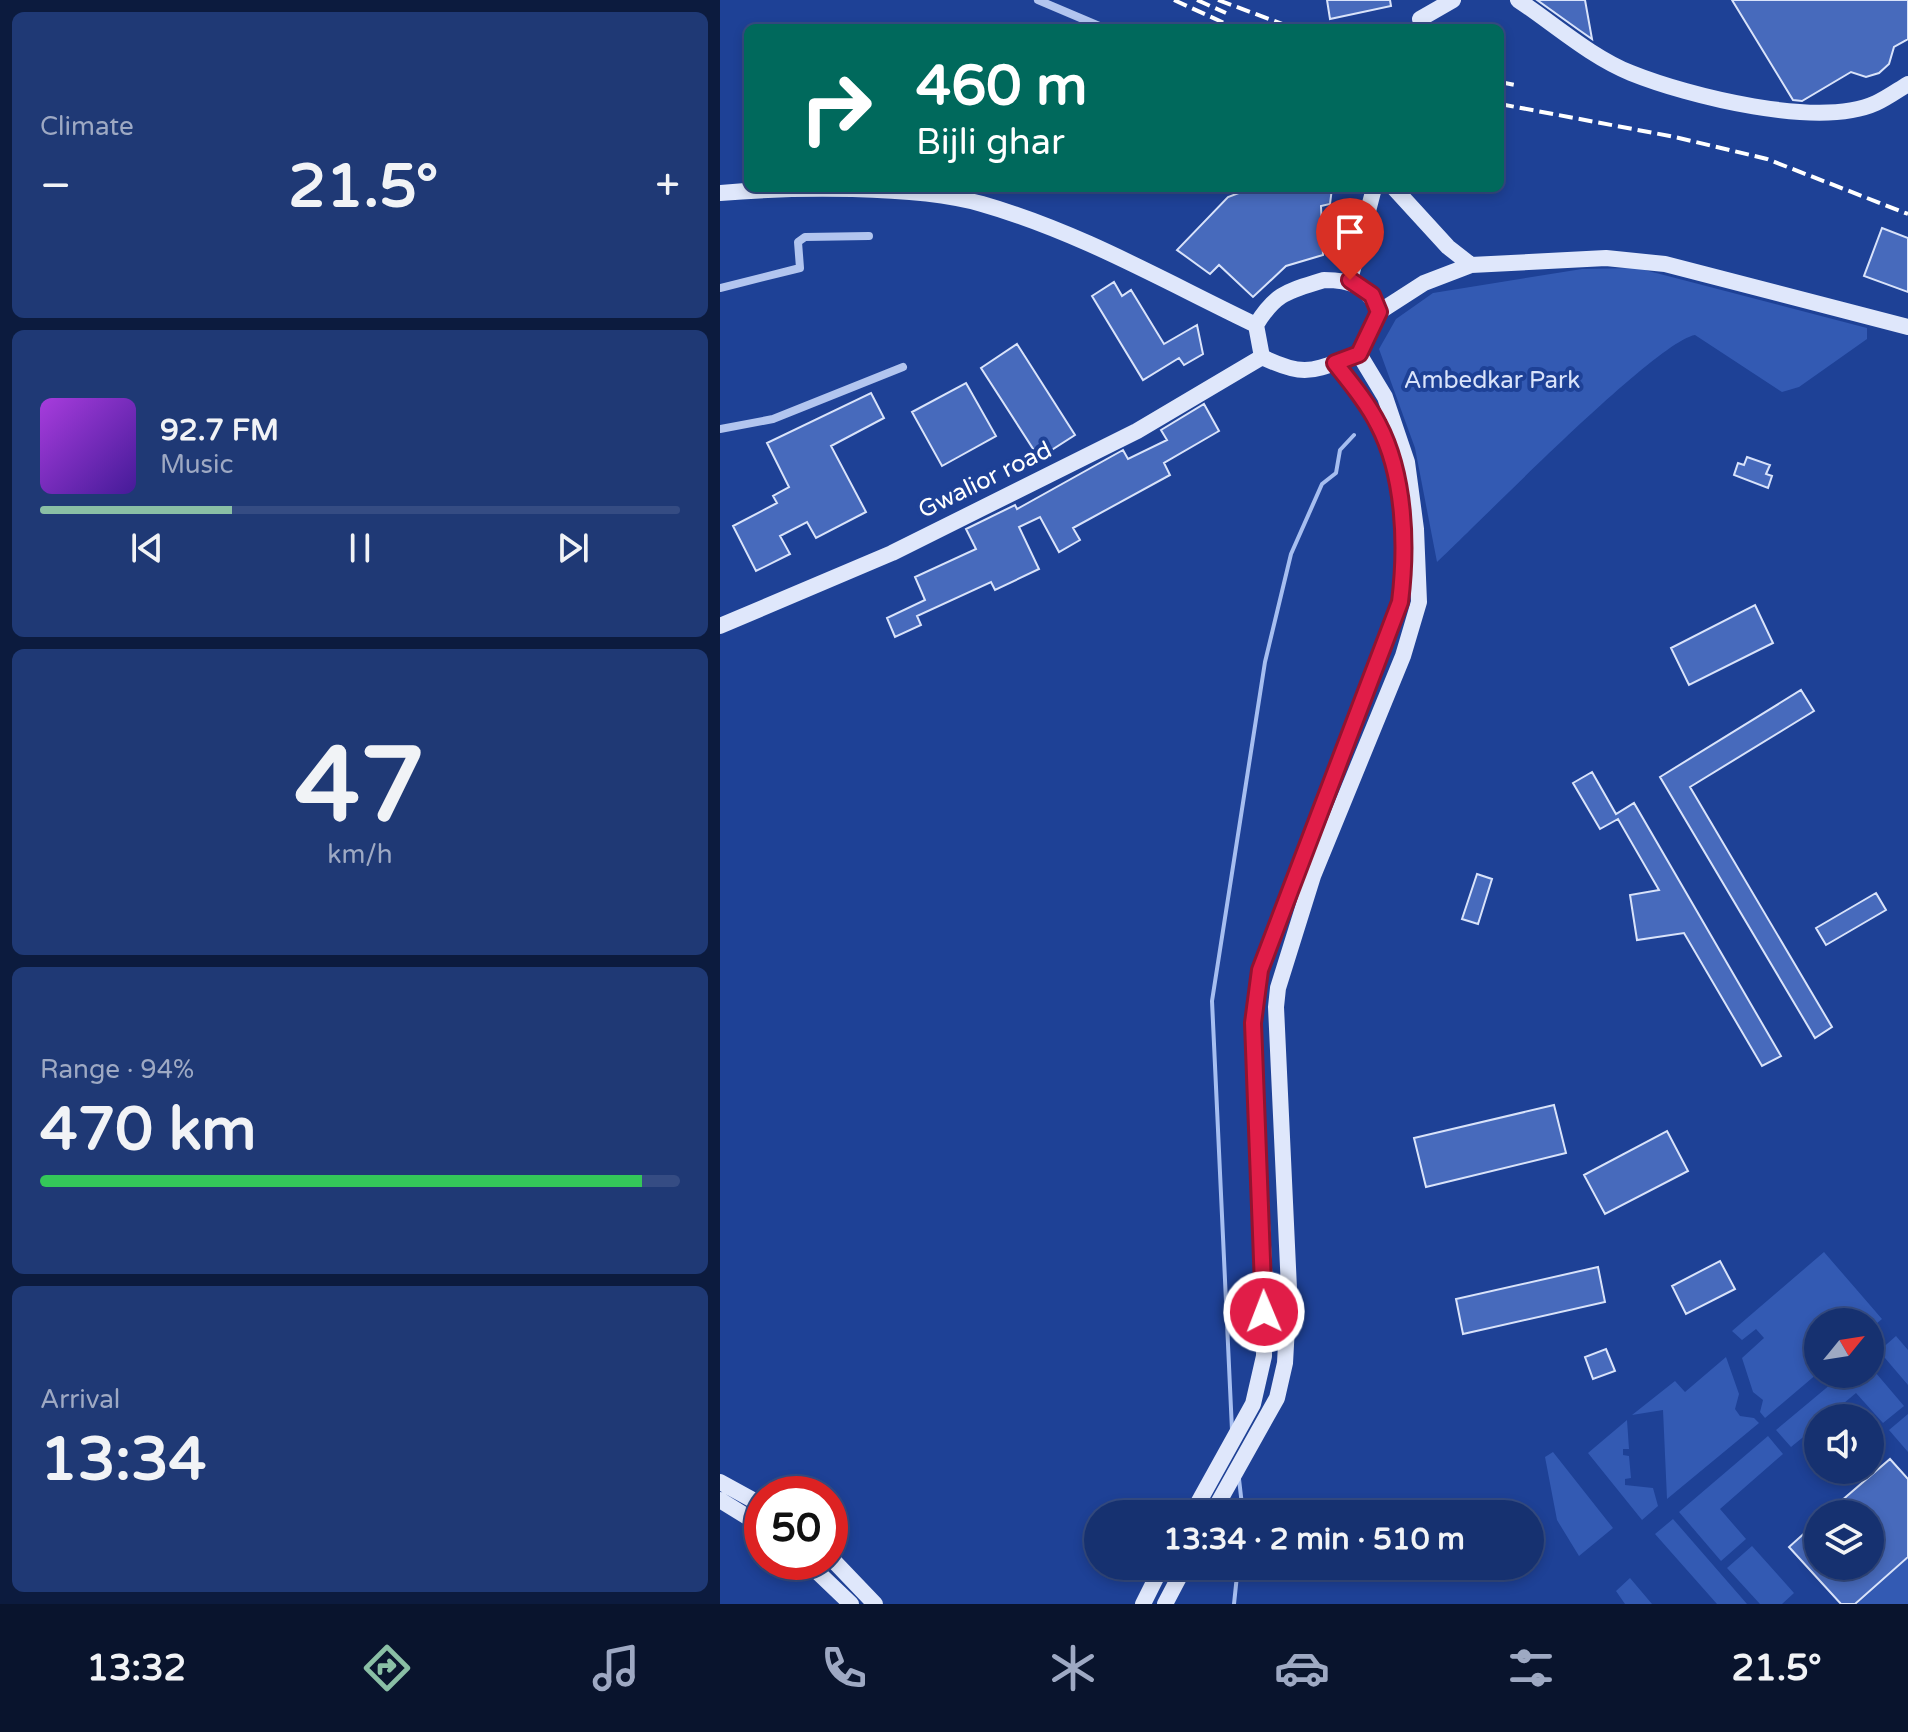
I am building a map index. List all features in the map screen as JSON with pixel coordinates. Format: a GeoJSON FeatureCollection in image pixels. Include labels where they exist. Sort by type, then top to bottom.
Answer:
{"type":"FeatureCollection","features":[{"type":"Feature","properties":{"kind":"main road"},"geometry":{"type":"LineString","coordinates":[[1419,0],[1419,23]]}},
{"type":"Feature","properties":{"kind":"main road"},"geometry":{"type":"LineString","coordinates":[[1419,23],[1453,0]]}},
{"type":"Feature","properties":{"kind":"main road"},"geometry":{"type":"LineString","coordinates":[[1518,0],[1630,73],[1693,93],[1798,113],[1866,106],[1908,84]]}},
{"type":"Feature","properties":{"kind":"main road"},"geometry":{"type":"LineString","coordinates":[[720,193],[762,192]]}},
{"type":"Feature","properties":{"kind":"main road"},"geometry":{"type":"LineString","coordinates":[[877,192],[981,203],[1093,243],[1256,325]]}},
{"type":"Feature","properties":{"kind":"main road"},"geometry":{"type":"LineString","coordinates":[[1350,280],[1373,192]]}},
{"type":"Feature","properties":{"kind":"main road"},"geometry":{"type":"LineString","coordinates":[[1398,192],[1448,247],[1471,265]]}},
{"type":"Feature","properties":{"kind":"main road"},"geometry":{"type":"LineString","coordinates":[[1379,312],[1372,295],[1350,280],[1324,280],[1292,290],[1269,303],[1256,325],[1262,357],[1291,371],[1305,373],[1359,354],[1379,312],[1424,283],[1471,265],[1606,258],[1665,264],[1908,327]]}},
{"type":"Feature","properties":{"kind":"main road"},"geometry":{"type":"LineString","coordinates":[[1205,1500],[1260,1425],[1282,1382],[1289,1289],[1276,1007],[1278,988],[1313,876],[1403,656],[1419,602],[1416,529],[1407,462],[1385,397],[1359,354]]}},
{"type":"Feature","properties":{"kind":"main road","name":"Gwalior road"},"geometry":{"type":"LineString","coordinates":[[720,626],[892,553],[1137,431],[1262,357]]}},
{"type":"Feature","properties":{"kind":"main road"},"geometry":{"type":"LineString","coordinates":[[1215,1500],[1261,1380],[1264,1356],[1265,1290],[1253,1023],[1258,982],[1267,945],[1400,602],[1404,570],[1402,525],[1389,447],[1367,404],[1335,363]]}},
{"type":"Feature","properties":{"kind":"main road"},"geometry":{"type":"LineString","coordinates":[[1258,982],[1278,988]]}},
{"type":"Feature","properties":{"kind":"main road"},"geometry":{"type":"LineString","coordinates":[[1265,1290],[1289,1289]]}},
{"type":"Feature","properties":{"kind":"main road"},"geometry":{"type":"LineString","coordinates":[[720,1482],[744,1495]]}},
{"type":"Feature","properties":{"kind":"main road"},"geometry":{"type":"LineString","coordinates":[[720,1500],[744,1515]]}},
{"type":"Feature","properties":{"kind":"main road"},"geometry":{"type":"LineString","coordinates":[[848,1576],[875,1604]]}},
{"type":"Feature","properties":{"kind":"main road"},"geometry":{"type":"LineString","coordinates":[[826,1580],[851,1604]]}},
{"type":"Feature","properties":{"kind":"main road"},"geometry":{"type":"LineString","coordinates":[[1143,1604],[1155,1580]]}},
{"type":"Feature","properties":{"kind":"main road"},"geometry":{"type":"LineString","coordinates":[[1165,1604],[1178,1580]]}},
{"type":"Feature","properties":{"kind":"street"},"geometry":{"type":"LineString","coordinates":[[1038,0],[1095,24]]}},
{"type":"Feature","properties":{"kind":"street"},"geometry":{"type":"LineString","coordinates":[[720,288],[800,268],[798,242],[805,237],[869,236]]}},
{"type":"Feature","properties":{"kind":"street"},"geometry":{"type":"LineString","coordinates":[[720,429],[773,419],[903,367]]}},
{"type":"Feature","properties":{"kind":"green space","name":"Ambedkar Park"},"geometry":{"type":"Polygon","coordinates":[[[1637,268],[1867,328],[1867,339],[1799,387],[1782,392],[1695,335],[1674,345],[1607,400],[1437,562],[1415,448],[1379,349],[1396,319],[1433,293],[1582,269],[1637,268]]]}},
{"type":"Feature","properties":{"kind":"green space"},"geometry":{"type":"Polygon","coordinates":[[[1824,1252],[1872,1308],[1804,1308],[1804,1385],[1765,1418],[1760,1412],[1763,1400],[1753,1392],[1742,1358],[1764,1338],[1756,1329],[1742,1340],[1732,1331],[1824,1252]]]}},
{"type":"Feature","properties":{"kind":"green space"},"geometry":{"type":"Polygon","coordinates":[[[1896,1336],[1908,1350],[1908,1385],[1884,1357],[1884,1347],[1896,1336]]]}},
{"type":"Feature","properties":{"kind":"green space"},"geometry":{"type":"Polygon","coordinates":[[[1726,1357],[1739,1394],[1735,1409],[1740,1416],[1754,1418],[1759,1423],[1667,1499],[1663,1410],[1632,1415],[1675,1381],[1685,1392],[1726,1357]]]}},
{"type":"Feature","properties":{"kind":"green space"},"geometry":{"type":"Polygon","coordinates":[[[1884,1382],[1904,1406],[1884,1422],[1884,1404],[1866,1404],[1856,1393],[1843,1404],[1807,1404],[1826,1388],[1884,1388],[1884,1382]]]}},
{"type":"Feature","properties":{"kind":"green space"},"geometry":{"type":"Polygon","coordinates":[[[1804,1407],[1804,1436],[1791,1447],[1776,1430],[1804,1407]]]}},
{"type":"Feature","properties":{"kind":"green space"},"geometry":{"type":"Polygon","coordinates":[[[1908,1414],[1908,1452],[1889,1430],[1908,1414]]]}},
{"type":"Feature","properties":{"kind":"green space"},"geometry":{"type":"Polygon","coordinates":[[[1627,1420],[1629,1449],[1623,1449],[1623,1455],[1629,1456],[1631,1478],[1625,1479],[1625,1485],[1653,1488],[1658,1506],[1642,1520],[1588,1453],[1627,1420]]]}},
{"type":"Feature","properties":{"kind":"green space"},"geometry":{"type":"Polygon","coordinates":[[[1768,1436],[1783,1454],[1720,1509],[1746,1539],[1721,1561],[1679,1512],[1768,1436]]]}},
{"type":"Feature","properties":{"kind":"green space"},"geometry":{"type":"Polygon","coordinates":[[[1553,1452],[1613,1528],[1579,1556],[1557,1520],[1545,1457],[1553,1452]]]}},
{"type":"Feature","properties":{"kind":"green space"},"geometry":{"type":"Polygon","coordinates":[[[1673,1519],[1747,1604],[1717,1604],[1655,1534],[1673,1519]]]}},
{"type":"Feature","properties":{"kind":"green space"},"geometry":{"type":"Polygon","coordinates":[[[1752,1546],[1794,1593],[1782,1604],[1760,1604],[1727,1568],[1752,1546]]]}},
{"type":"Feature","properties":{"kind":"green space"},"geometry":{"type":"Polygon","coordinates":[[[1908,1558],[1908,1604],[1857,1604],[1884,1580],[1908,1558]]]}},
{"type":"Feature","properties":{"kind":"green space"},"geometry":{"type":"Polygon","coordinates":[[[1630,1578],[1652,1604],[1625,1604],[1616,1591],[1630,1578]]]}},
{"type":"Feature","properties":{"kind":"building"},"geometry":{"type":"Polygon","coordinates":[[[1327,0],[1390,0],[1391,6],[1330,19],[1327,0]]]}},
{"type":"Feature","properties":{"kind":"building"},"geometry":{"type":"Polygon","coordinates":[[[1537,0],[1585,0],[1592,39],[1579,30],[1537,0]]]}},
{"type":"Feature","properties":{"kind":"building"},"geometry":{"type":"Polygon","coordinates":[[[1732,0],[1908,0],[1908,39],[1894,47],[1889,64],[1879,73],[1866,77],[1851,72],[1802,101],[1793,100],[1732,0]]]}},
{"type":"Feature","properties":{"kind":"building"},"geometry":{"type":"Polygon","coordinates":[[[1241,192],[1332,192],[1330,204],[1321,206],[1323,255],[1286,266],[1253,297],[1219,265],[1210,274],[1177,250],[1228,197],[1241,192]]]}},
{"type":"Feature","properties":{"kind":"building"},"geometry":{"type":"Polygon","coordinates":[[[1882,228],[1908,238],[1908,292],[1864,276],[1882,228]]]}},
{"type":"Feature","properties":{"kind":"building"},"geometry":{"type":"Polygon","coordinates":[[[1114,282],[1122,296],[1131,290],[1164,344],[1197,325],[1203,354],[1184,365],[1179,358],[1143,380],[1092,296],[1114,282]]]}},
{"type":"Feature","properties":{"kind":"building"},"geometry":{"type":"Polygon","coordinates":[[[1017,344],[1075,435],[1039,458],[981,368],[1017,344]]]}},
{"type":"Feature","properties":{"kind":"building"},"geometry":{"type":"Polygon","coordinates":[[[966,383],[996,436],[942,466],[912,412],[966,383]]]}},
{"type":"Feature","properties":{"kind":"building"},"geometry":{"type":"Polygon","coordinates":[[[871,393],[884,418],[831,446],[866,512],[816,538],[807,522],[780,536],[790,554],[756,571],[733,526],[777,503],[773,496],[789,487],[767,443],[871,393]]]}},
{"type":"Feature","properties":{"kind":"building"},"geometry":{"type":"Polygon","coordinates":[[[1204,404],[1219,431],[1164,463],[1170,475],[1073,528],[1080,540],[1059,552],[1040,517],[1019,527],[1039,569],[995,590],[991,582],[917,616],[921,625],[895,637],[887,618],[925,600],[915,577],[976,549],[966,529],[1015,505],[1017,509],[1123,450],[1128,459],[1167,440],[1161,430],[1204,404]]]}},
{"type":"Feature","properties":{"kind":"building"},"geometry":{"type":"Polygon","coordinates":[[[1747,457],[1770,465],[1766,474],[1772,476],[1768,488],[1734,475],[1738,463],[1744,465],[1747,457]]]}},
{"type":"Feature","properties":{"kind":"building"},"geometry":{"type":"Polygon","coordinates":[[[1755,605],[1773,643],[1689,685],[1671,648],[1755,605]]]}},
{"type":"Feature","properties":{"kind":"building"},"geometry":{"type":"Polygon","coordinates":[[[1801,690],[1814,711],[1690,787],[1832,1027],[1815,1038],[1660,777],[1801,690]]]}},
{"type":"Feature","properties":{"kind":"building"},"geometry":{"type":"Polygon","coordinates":[[[1592,772],[1616,814],[1634,803],[1781,1056],[1762,1066],[1684,933],[1637,940],[1630,895],[1659,890],[1618,819],[1600,829],[1573,783],[1592,772]]]}},
{"type":"Feature","properties":{"kind":"building"},"geometry":{"type":"Polygon","coordinates":[[[1477,874],[1492,879],[1478,924],[1462,919],[1477,874]]]}},
{"type":"Feature","properties":{"kind":"building"},"geometry":{"type":"Polygon","coordinates":[[[1876,893],[1886,910],[1826,945],[1816,928],[1876,893]]]}},
{"type":"Feature","properties":{"kind":"building"},"geometry":{"type":"Polygon","coordinates":[[[1554,1105],[1566,1153],[1426,1187],[1414,1138],[1554,1105]]]}},
{"type":"Feature","properties":{"kind":"building"},"geometry":{"type":"Polygon","coordinates":[[[1667,1131],[1688,1171],[1605,1214],[1584,1175],[1667,1131]]]}},
{"type":"Feature","properties":{"kind":"building"},"geometry":{"type":"Polygon","coordinates":[[[1720,1261],[1735,1289],[1686,1314],[1672,1286],[1720,1261]]]}},
{"type":"Feature","properties":{"kind":"building"},"geometry":{"type":"Polygon","coordinates":[[[1598,1267],[1605,1302],[1463,1334],[1456,1299],[1598,1267]]]}},
{"type":"Feature","properties":{"kind":"building"},"geometry":{"type":"Polygon","coordinates":[[[1606,1349],[1615,1371],[1593,1379],[1585,1357],[1606,1349]]]}},
{"type":"Feature","properties":{"kind":"building"},"geometry":{"type":"Polygon","coordinates":[[[1890,1459],[1908,1479],[1908,1557],[1884,1578],[1884,1500],[1842,1500],[1861,1484],[1884,1484],[1884,1464],[1890,1459]]]}},
{"type":"Feature","properties":{"kind":"building"},"geometry":{"type":"Polygon","coordinates":[[[1804,1534],[1804,1563],[1789,1547],[1804,1534]]]}},
{"type":"Feature","properties":{"kind":"building"},"geometry":{"type":"Polygon","coordinates":[[[1819,1580],[1882,1580],[1855,1604],[1841,1604],[1819,1580]]]}},
{"type":"Feature","properties":{"kind":"waterway"},"geometry":{"type":"LineString","coordinates":[[1232,1430],[1212,1001],[1265,662],[1291,554],[1322,484],[1336,473],[1340,450],[1354,435]]}},
{"type":"Feature","properties":{"kind":"waterway"},"geometry":{"type":"LineString","coordinates":[[1239,1479],[1241,1500]]}},
{"type":"Feature","properties":{"kind":"waterway"},"geometry":{"type":"LineString","coordinates":[[1234,1604],[1237,1580]]}},
{"type":"Feature","properties":{"kind":"railway"},"geometry":{"type":"LineString","coordinates":[[1174,0],[1226,24]]}},
{"type":"Feature","properties":{"kind":"railway"},"geometry":{"type":"LineString","coordinates":[[1197,0],[1226,13]]}},
{"type":"Feature","properties":{"kind":"railway"},"geometry":{"type":"LineString","coordinates":[[1218,0],[1282,24]]}},
{"type":"Feature","properties":{"kind":"railway"},"geometry":{"type":"LineString","coordinates":[[1504,83],[1515,85]]}},
{"type":"Feature","properties":{"kind":"railway"},"geometry":{"type":"LineString","coordinates":[[1504,105],[1675,137],[1767,159],[1908,214]]}},
{"type":"Feature","properties":{"kind":"route"},"geometry":{"type":"LineString","coordinates":[[1264,1312],[1253,1023],[1260,970],[1320,803],[1374,674],[1400,602],[1404,570],[1402,525],[1389,447],[1367,404],[1335,363],[1359,354],[1368,342],[1379,312],[1372,295],[1350,280]]}}]}
